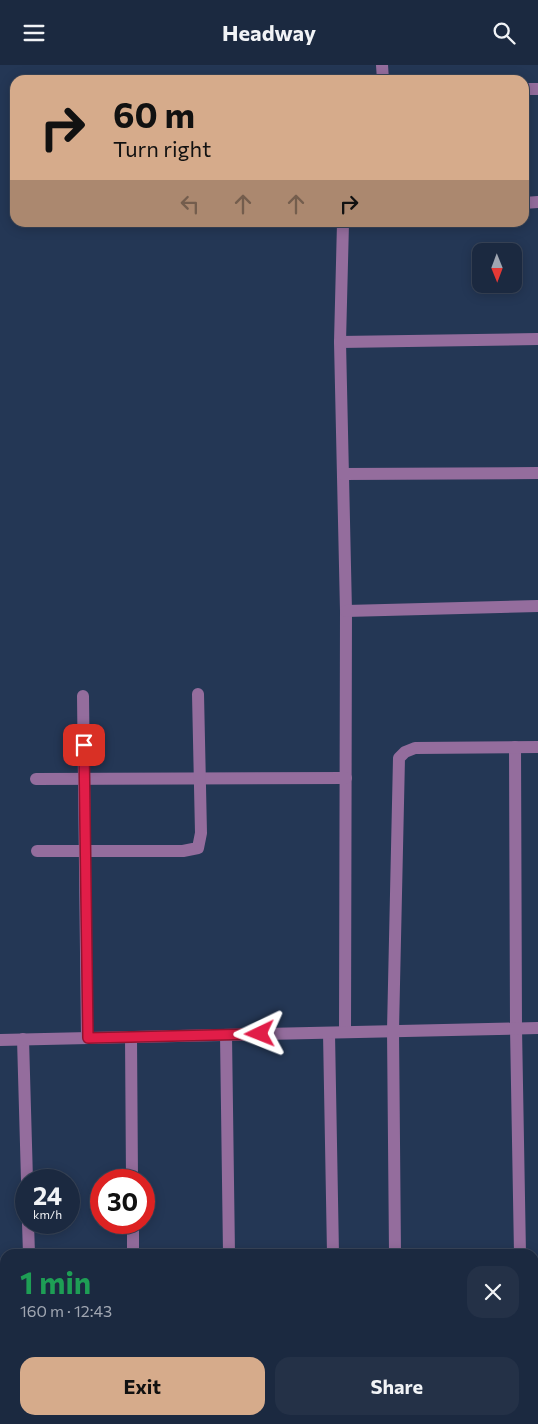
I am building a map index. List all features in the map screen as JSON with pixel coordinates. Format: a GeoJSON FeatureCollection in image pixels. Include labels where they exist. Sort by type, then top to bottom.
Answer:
{"type":"FeatureCollection","features":[{"type":"Feature","properties":{"kind":"street"},"geometry":{"type":"LineString","coordinates":[[343,227],[340,342],[346,611],[346,1032]]}},
{"type":"Feature","properties":{"kind":"street"},"geometry":{"type":"LineString","coordinates":[[340,342],[538,339]]}},
{"type":"Feature","properties":{"kind":"street"},"geometry":{"type":"LineString","coordinates":[[343,474],[538,473]]}},
{"type":"Feature","properties":{"kind":"street"},"geometry":{"type":"LineString","coordinates":[[346,611],[538,606]]}},
{"type":"Feature","properties":{"kind":"street"},"geometry":{"type":"LineString","coordinates":[[38,851],[182,851],[198,848],[201,833],[198,694]]}},
{"type":"Feature","properties":{"kind":"street"},"geometry":{"type":"LineString","coordinates":[[83,696],[88,1038]]}},
{"type":"Feature","properties":{"kind":"street"},"geometry":{"type":"LineString","coordinates":[[515,747],[516,1028],[520,1249]]}},
{"type":"Feature","properties":{"kind":"street"},"geometry":{"type":"LineString","coordinates":[[396,1249],[393,1030],[399,758],[405,752],[415,748],[538,747]]}},
{"type":"Feature","properties":{"kind":"street"},"geometry":{"type":"LineString","coordinates":[[36,779],[346,778]]}},
{"type":"Feature","properties":{"kind":"street"},"geometry":{"type":"LineString","coordinates":[[0,1040],[538,1028]]}},
{"type":"Feature","properties":{"kind":"street"},"geometry":{"type":"LineString","coordinates":[[329,1033],[333,1249]]}},
{"type":"Feature","properties":{"kind":"street"},"geometry":{"type":"LineString","coordinates":[[226,1035],[229,1249]]}},
{"type":"Feature","properties":{"kind":"street"},"geometry":{"type":"LineString","coordinates":[[131,1037],[132,1169]]}},
{"type":"Feature","properties":{"kind":"street"},"geometry":{"type":"LineString","coordinates":[[23,1039],[27,1169]]}},
{"type":"Feature","properties":{"kind":"street"},"geometry":{"type":"LineString","coordinates":[[28,1234],[29,1249]]}},
{"type":"Feature","properties":{"kind":"street"},"geometry":{"type":"LineString","coordinates":[[133,1234],[133,1249]]}},
{"type":"Feature","properties":{"kind":"route"},"geometry":{"type":"LineString","coordinates":[[84,745],[88,1038],[260,1034]]}}]}
